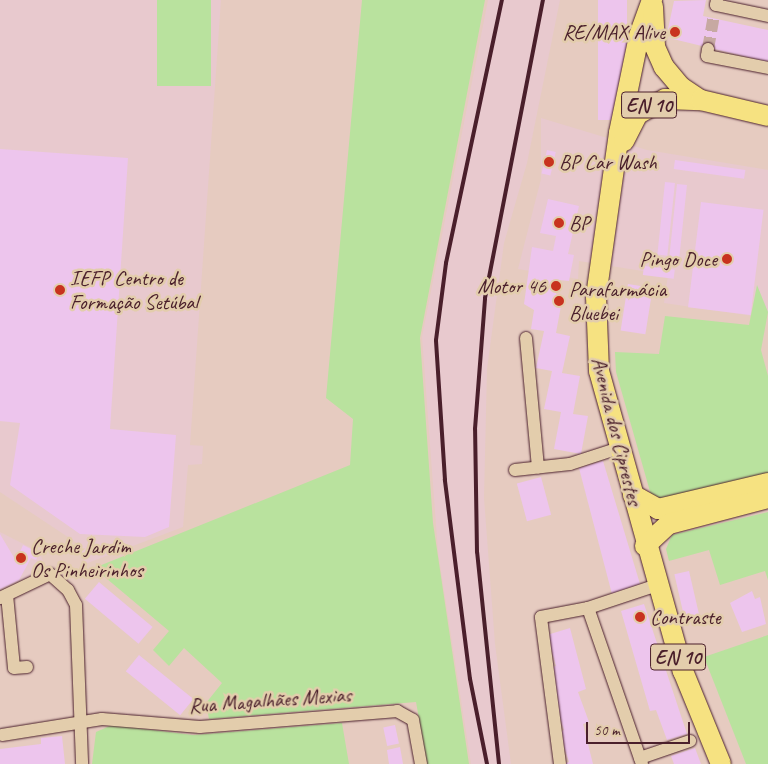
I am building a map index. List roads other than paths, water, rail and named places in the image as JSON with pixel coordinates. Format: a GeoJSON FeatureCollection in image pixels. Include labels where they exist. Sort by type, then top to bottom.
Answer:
{"type":"FeatureCollection","features":[{"type":"Feature","properties":{"kind":"main road"},"geometry":{"type":"LineString","coordinates":[[652,0],[655,47],[664,67],[681,87],[701,100]]}},
{"type":"Feature","properties":{"kind":"main road","name":"Avenida dos Ciprestes"},"geometry":{"type":"LineString","coordinates":[[652,0],[639,36],[595,318],[599,371],[645,546],[683,671],[720,764]]}},
{"type":"Feature","properties":{"kind":"main road","name":"EN 10"},"geometry":{"type":"LineString","coordinates":[[620,150],[638,114],[653,102],[684,97],[768,116]]}},
{"type":"Feature","properties":{"kind":"main road"},"geometry":{"type":"LineString","coordinates":[[633,495],[658,509],[768,483]]}},
{"type":"Feature","properties":{"kind":"main road"},"geometry":{"type":"LineString","coordinates":[[645,546],[669,524],[768,498]]}},
{"type":"Feature","properties":{"kind":"street"},"geometry":{"type":"LineString","coordinates":[[716,7],[768,16]]}},
{"type":"Feature","properties":{"kind":"street"},"geometry":{"type":"LineString","coordinates":[[708,53],[768,68]]}},
{"type":"Feature","properties":{"kind":"street"},"geometry":{"type":"LineString","coordinates":[[526,338],[538,467]]}},
{"type":"Feature","properties":{"kind":"street"},"geometry":{"type":"LineString","coordinates":[[514,470],[570,464],[618,448]]}},
{"type":"Feature","properties":{"kind":"street"},"geometry":{"type":"LineString","coordinates":[[27,667],[14,668],[3,596],[50,574],[68,590],[76,605],[82,764]]}},
{"type":"Feature","properties":{"kind":"street"},"geometry":{"type":"LineString","coordinates":[[560,764],[541,617],[588,608],[657,585]]}},
{"type":"Feature","properties":{"kind":"street"},"geometry":{"type":"LineString","coordinates":[[588,608],[641,761],[690,741]]}},
{"type":"Feature","properties":{"kind":"street","name":"Rua Magalhães Mexias"},"geometry":{"type":"LineString","coordinates":[[82,725],[118,719],[200,727],[406,712],[416,726],[421,764]]}},
{"type":"Feature","properties":{"kind":"street"},"geometry":{"type":"LineString","coordinates":[[2,735],[82,725]]}},
{"type":"Feature","properties":{"kind":"tunnel"},"geometry":{"type":"LineString","coordinates":[[708,49],[714,16]]}},
{"type":"Feature","properties":{"kind":"railway"},"geometry":{"type":"LineString","coordinates":[[487,764],[470,679],[445,480],[436,340],[446,263],[502,0]]}},
{"type":"Feature","properties":{"kind":"railway"},"geometry":{"type":"LineString","coordinates":[[499,764],[477,552],[475,429],[485,298],[543,0]]}},
{"type":"Feature","properties":{"kind":"place","name":"RE/MAX Alive"},"geometry":{"type":"Point","coordinates":[675,32]}},
{"type":"Feature","properties":{"kind":"place","name":"BP Car Wash"},"geometry":{"type":"Point","coordinates":[549,162]}},
{"type":"Feature","properties":{"kind":"place","name":"BP"},"geometry":{"type":"Point","coordinates":[559,223]}},
{"type":"Feature","properties":{"kind":"place","name":"Pingo Doce"},"geometry":{"type":"Point","coordinates":[727,259]}},
{"type":"Feature","properties":{"kind":"place","name":"Motor 46"},"geometry":{"type":"Point","coordinates":[556,286]}},
{"type":"Feature","properties":{"kind":"place","name":"IEFP Centro de Formação Setúbal"},"geometry":{"type":"Point","coordinates":[60,290]}},
{"type":"Feature","properties":{"kind":"place","name":"Parafarmácia Bluebei"},"geometry":{"type":"Point","coordinates":[559,301]}},
{"type":"Feature","properties":{"kind":"place","name":"Creche Jardim Os Pinheirinhos"},"geometry":{"type":"Point","coordinates":[21,558]}},
{"type":"Feature","properties":{"kind":"place","name":"Contraste"},"geometry":{"type":"Point","coordinates":[640,617]}}]}
